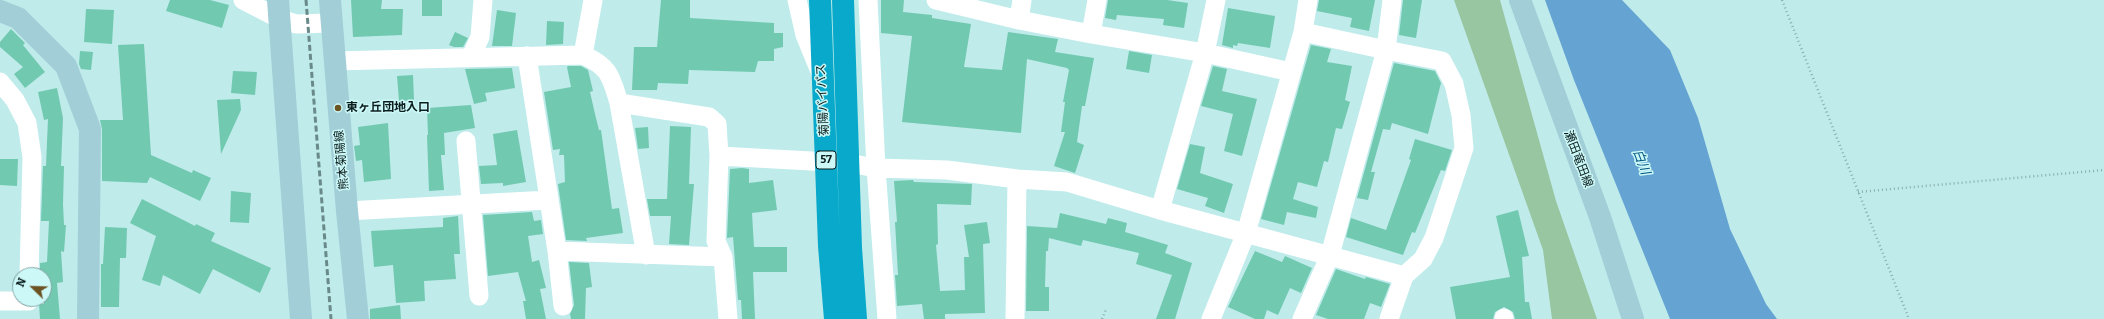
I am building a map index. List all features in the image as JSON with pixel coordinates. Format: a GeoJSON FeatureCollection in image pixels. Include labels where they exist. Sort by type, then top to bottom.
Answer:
{"type":"FeatureCollection","features":[{"type":"Feature","properties":{"kind":"highway","name":"菊陽バイパス"},"geometry":{"type":"LineString","coordinates":[[820,0],[826,162],[835,319]]}},
{"type":"Feature","properties":{"kind":"highway","name":"菊陽バイパス"},"geometry":{"type":"LineString","coordinates":[[843,0],[851,248],[856,319]]}},
{"type":"Feature","properties":{"kind":"main road","name":"熊本菊陽線"},"geometry":{"type":"LineString","coordinates":[[330,0],[330,23],[346,211],[358,319]]}},
{"type":"Feature","properties":{"kind":"main road","name":"瀬田竜田線"},"geometry":{"type":"LineString","coordinates":[[1520,0],[1600,217],[1633,319]]}},
{"type":"Feature","properties":{"kind":"main road"},"geometry":{"type":"LineString","coordinates":[[278,9],[301,319]]}},
{"type":"Feature","properties":{"kind":"main road"},"geometry":{"type":"LineString","coordinates":[[0,11],[18,18],[66,66],[90,129],[88,319]]}},
{"type":"Feature","properties":{"kind":"street"},"geometry":{"type":"LineString","coordinates":[[243,0],[278,9],[296,24],[330,23]]}},
{"type":"Feature","properties":{"kind":"street"},"geometry":{"type":"LineString","coordinates":[[471,57],[480,37],[483,0]]}},
{"type":"Feature","properties":{"kind":"street"},"geometry":{"type":"LineString","coordinates":[[583,55],[594,0]]}},
{"type":"Feature","properties":{"kind":"street"},"geometry":{"type":"LineString","coordinates":[[797,0],[805,35],[822,75]]}},
{"type":"Feature","properties":{"kind":"street"},"geometry":{"type":"LineString","coordinates":[[868,0],[876,168],[887,319]]}},
{"type":"Feature","properties":{"kind":"street"},"geometry":{"type":"LineString","coordinates":[[936,0],[1019,20],[1091,34],[1205,53],[1291,72]]}},
{"type":"Feature","properties":{"kind":"street"},"geometry":{"type":"LineString","coordinates":[[1019,20],[1022,0]]}},
{"type":"Feature","properties":{"kind":"street"},"geometry":{"type":"LineString","coordinates":[[1091,34],[1097,0]]}},
{"type":"Feature","properties":{"kind":"street"},"geometry":{"type":"LineString","coordinates":[[1160,210],[1205,53],[1216,0]]}},
{"type":"Feature","properties":{"kind":"street"},"geometry":{"type":"LineString","coordinates":[[1211,319],[1246,232],[1303,32],[1308,0]]}},
{"type":"Feature","properties":{"kind":"street"},"geometry":{"type":"LineString","coordinates":[[1302,319],[1330,255],[1386,50],[1392,0]]}},
{"type":"Feature","properties":{"kind":"street"},"geometry":{"type":"LineString","coordinates":[[1303,32],[1442,62],[1454,84],[1461,115],[1464,148],[1434,238],[1423,258],[1404,276],[1389,319]]}},
{"type":"Feature","properties":{"kind":"street"},"geometry":{"type":"LineString","coordinates":[[334,61],[583,55],[605,68],[611,79],[619,103],[646,254]]}},
{"type":"Feature","properties":{"kind":"street"},"geometry":{"type":"LineString","coordinates":[[527,56],[557,251],[563,306]]}},
{"type":"Feature","properties":{"kind":"street"},"geometry":{"type":"LineString","coordinates":[[0,82],[15,100],[27,123],[32,157],[29,267]]}},
{"type":"Feature","properties":{"kind":"street"},"geometry":{"type":"LineString","coordinates":[[619,103],[709,117],[717,124],[719,156],[716,241],[724,257],[728,319]]}},
{"type":"Feature","properties":{"kind":"street"},"geometry":{"type":"LineString","coordinates":[[466,141],[479,296]]}},
{"type":"Feature","properties":{"kind":"street"},"geometry":{"type":"LineString","coordinates":[[719,156],[848,163],[876,168],[948,170],[1017,179],[1067,182],[1160,210],[1246,232],[1404,276]]}},
{"type":"Feature","properties":{"kind":"street"},"geometry":{"type":"LineString","coordinates":[[1015,319],[1017,179]]}},
{"type":"Feature","properties":{"kind":"street"},"geometry":{"type":"LineString","coordinates":[[346,211],[548,200]]}},
{"type":"Feature","properties":{"kind":"street"},"geometry":{"type":"LineString","coordinates":[[557,251],[724,257]]}},
{"type":"Feature","properties":{"kind":"street"},"geometry":{"type":"LineString","coordinates":[[0,301],[12,301]]}},
{"type":"Feature","properties":{"kind":"path"},"geometry":{"type":"LineString","coordinates":[[1782,0],[1909,319]]}},
{"type":"Feature","properties":{"kind":"path"},"geometry":{"type":"LineString","coordinates":[[1858,192],[2104,170]]}},
{"type":"Feature","properties":{"kind":"path"},"geometry":{"type":"LineString","coordinates":[[1102,319],[1106,308]]}},
{"type":"Feature","properties":{"kind":"green space"},"geometry":{"type":"Polygon","coordinates":[[[1454,0],[1500,0],[1556,201],[1597,319],[1552,319],[1543,250],[1454,0]]]}},
{"type":"Feature","properties":{"kind":"water","name":"白川"},"geometry":{"type":"Polygon","coordinates":[[[1545,0],[1622,0],[1670,50],[1698,118],[1730,229],[1766,304],[1777,319],[1670,319],[1574,80],[1545,0]]]}},
{"type":"Feature","properties":{"kind":"building"},"geometry":{"type":"Polygon","coordinates":[[[170,0],[210,0],[229,5],[222,28],[166,11],[170,0]]]}},
{"type":"Feature","properties":{"kind":"building"},"geometry":{"type":"Polygon","coordinates":[[[351,0],[382,0],[381,9],[403,9],[402,35],[353,37],[351,0]]]}},
{"type":"Feature","properties":{"kind":"building"},"geometry":{"type":"Polygon","coordinates":[[[422,0],[442,0],[442,16],[422,16],[422,0]]]}},
{"type":"Feature","properties":{"kind":"building"},"geometry":{"type":"Polygon","coordinates":[[[661,0],[690,0],[690,18],[774,23],[774,33],[783,33],[783,47],[774,49],[774,61],[758,61],[755,72],[689,70],[688,84],[658,83],[657,90],[632,90],[634,47],[657,47],[661,0]]]}},
{"type":"Feature","properties":{"kind":"building"},"geometry":{"type":"Polygon","coordinates":[[[881,0],[904,0],[903,12],[932,15],[932,18],[971,24],[964,67],[1002,70],[1008,32],[1058,39],[1055,52],[1094,58],[1085,106],[1082,106],[1077,142],[1084,145],[1075,173],[1054,166],[1065,132],[1061,132],[1065,102],[1063,102],[1069,70],[1067,68],[1027,59],[1021,133],[902,122],[912,36],[881,33],[881,0]]]}},
{"type":"Feature","properties":{"kind":"building"},"geometry":{"type":"Polygon","coordinates":[[[1108,0],[1167,0],[1188,3],[1184,28],[1163,25],[1164,19],[1117,15],[1116,20],[1105,18],[1108,0]]]}},
{"type":"Feature","properties":{"kind":"building"},"geometry":{"type":"Polygon","coordinates":[[[1319,0],[1375,0],[1369,31],[1350,27],[1352,18],[1317,11],[1319,0]]]}},
{"type":"Feature","properties":{"kind":"building"},"geometry":{"type":"Polygon","coordinates":[[[1403,0],[1422,0],[1416,38],[1399,35],[1403,0]]]}},
{"type":"Feature","properties":{"kind":"building"},"geometry":{"type":"Polygon","coordinates":[[[1228,8],[1275,16],[1270,48],[1238,43],[1237,46],[1233,45],[1233,48],[1222,45],[1228,8]]]}},
{"type":"Feature","properties":{"kind":"building"},"geometry":{"type":"Polygon","coordinates":[[[86,9],[114,10],[112,44],[84,42],[86,9]]]}},
{"type":"Feature","properties":{"kind":"building"},"geometry":{"type":"Polygon","coordinates":[[[497,10],[516,13],[512,46],[492,46],[497,10]]]}},
{"type":"Feature","properties":{"kind":"building"},"geometry":{"type":"Polygon","coordinates":[[[547,21],[564,22],[563,44],[546,45],[547,21]]]}},
{"type":"Feature","properties":{"kind":"building"},"geometry":{"type":"Polygon","coordinates":[[[11,29],[25,43],[23,45],[45,72],[25,88],[14,74],[23,67],[0,47],[0,42],[11,29]]]}},
{"type":"Feature","properties":{"kind":"building"},"geometry":{"type":"Polygon","coordinates":[[[455,32],[468,38],[463,47],[454,47],[449,45],[455,32]]]}},
{"type":"Feature","properties":{"kind":"building"},"geometry":{"type":"Polygon","coordinates":[[[144,44],[151,155],[192,173],[193,170],[211,178],[200,201],[150,177],[147,183],[102,181],[102,129],[100,120],[123,120],[118,45],[144,44]]]}},
{"type":"Feature","properties":{"kind":"building"},"geometry":{"type":"Polygon","coordinates":[[[1311,45],[1331,49],[1327,62],[1352,66],[1345,100],[1350,102],[1342,129],[1336,128],[1328,162],[1324,161],[1317,187],[1298,182],[1293,199],[1318,207],[1316,218],[1287,212],[1284,225],[1261,219],[1311,45]]]}},
{"type":"Feature","properties":{"kind":"building"},"geometry":{"type":"Polygon","coordinates":[[[80,51],[93,52],[91,70],[81,69],[79,64],[80,51]]]}},
{"type":"Feature","properties":{"kind":"building"},"geometry":{"type":"Polygon","coordinates":[[[1129,51],[1152,55],[1149,73],[1126,69],[1129,51]]]}},
{"type":"Feature","properties":{"kind":"building"},"geometry":{"type":"Polygon","coordinates":[[[1394,63],[1435,71],[1441,83],[1428,134],[1392,123],[1390,130],[1383,129],[1371,172],[1375,172],[1368,200],[1357,198],[1394,63]]]}},
{"type":"Feature","properties":{"kind":"building"},"geometry":{"type":"Polygon","coordinates":[[[568,66],[581,66],[588,70],[593,91],[590,92],[599,130],[601,130],[612,209],[619,208],[623,233],[586,238],[587,241],[566,240],[558,184],[565,182],[564,155],[559,155],[560,149],[553,150],[544,92],[571,87],[568,66]]]}},
{"type":"Feature","properties":{"kind":"building"},"geometry":{"type":"Polygon","coordinates":[[[1213,66],[1227,69],[1222,91],[1257,99],[1242,156],[1224,151],[1233,114],[1201,106],[1213,66]]]}},
{"type":"Feature","properties":{"kind":"building"},"geometry":{"type":"Polygon","coordinates":[[[512,68],[515,88],[485,93],[487,101],[474,104],[465,69],[512,68]]]}},
{"type":"Feature","properties":{"kind":"building"},"geometry":{"type":"Polygon","coordinates":[[[233,71],[257,72],[255,95],[231,93],[233,71]]]}},
{"type":"Feature","properties":{"kind":"building"},"geometry":{"type":"Polygon","coordinates":[[[413,75],[414,100],[399,101],[397,76],[413,75]]]}},
{"type":"Feature","properties":{"kind":"building"},"geometry":{"type":"Polygon","coordinates":[[[57,88],[63,118],[61,166],[64,166],[63,204],[64,225],[66,225],[64,252],[61,251],[63,282],[57,283],[60,319],[40,319],[39,307],[52,307],[52,267],[40,267],[40,263],[47,262],[49,221],[41,221],[43,166],[46,166],[48,119],[44,120],[38,92],[57,88]]]}},
{"type":"Feature","properties":{"kind":"building"},"geometry":{"type":"Polygon","coordinates":[[[240,99],[241,110],[221,154],[217,100],[240,99]]]}},
{"type":"Feature","properties":{"kind":"building"},"geometry":{"type":"Polygon","coordinates":[[[471,105],[475,128],[444,133],[445,155],[441,155],[444,190],[429,191],[427,108],[471,105]]]}},
{"type":"Feature","properties":{"kind":"building"},"geometry":{"type":"Polygon","coordinates":[[[388,123],[391,179],[364,182],[362,160],[356,161],[354,146],[360,145],[358,127],[388,123]]]}},
{"type":"Feature","properties":{"kind":"building"},"geometry":{"type":"Polygon","coordinates":[[[670,126],[691,127],[689,184],[694,184],[689,245],[669,244],[671,216],[650,216],[647,199],[667,199],[670,126]]]}},
{"type":"Feature","properties":{"kind":"building"},"geometry":{"type":"Polygon","coordinates":[[[648,127],[649,148],[638,149],[635,128],[648,127]]]}},
{"type":"Feature","properties":{"kind":"building"},"geometry":{"type":"Polygon","coordinates":[[[517,130],[526,182],[503,186],[503,183],[481,184],[479,166],[497,165],[493,134],[517,130]]]}},
{"type":"Feature","properties":{"kind":"building"},"geometry":{"type":"Polygon","coordinates":[[[1415,139],[1452,150],[1445,171],[1441,170],[1415,233],[1412,232],[1403,255],[1346,237],[1351,218],[1386,230],[1411,160],[1409,159],[1415,139]]]}},
{"type":"Feature","properties":{"kind":"building"},"geometry":{"type":"Polygon","coordinates":[[[1190,144],[1205,147],[1200,173],[1233,184],[1224,213],[1205,206],[1208,198],[1177,189],[1190,144]]]}},
{"type":"Feature","properties":{"kind":"building"},"geometry":{"type":"Polygon","coordinates":[[[0,159],[18,159],[17,186],[0,185],[0,159]]]}},
{"type":"Feature","properties":{"kind":"building"},"geometry":{"type":"Polygon","coordinates":[[[730,169],[749,169],[749,183],[773,180],[777,210],[752,213],[754,247],[787,247],[787,272],[753,272],[755,319],[742,319],[741,300],[738,300],[733,237],[727,238],[730,169]]]}},
{"type":"Feature","properties":{"kind":"building"},"geometry":{"type":"Polygon","coordinates":[[[913,180],[914,182],[972,184],[971,205],[937,204],[938,244],[936,245],[940,291],[965,290],[964,257],[969,257],[964,225],[987,222],[990,243],[983,244],[985,313],[945,314],[945,319],[924,319],[922,304],[897,306],[895,275],[898,275],[895,222],[897,222],[894,181],[913,180]]]}},
{"type":"Feature","properties":{"kind":"building"},"geometry":{"type":"Polygon","coordinates":[[[231,191],[251,193],[249,223],[230,222],[231,191]]]}},
{"type":"Feature","properties":{"kind":"building"},"geometry":{"type":"Polygon","coordinates":[[[142,199],[195,226],[196,224],[215,233],[211,241],[271,268],[260,293],[213,269],[200,294],[163,275],[160,286],[142,280],[156,236],[130,223],[142,199]]]}},
{"type":"Feature","properties":{"kind":"building"},"geometry":{"type":"Polygon","coordinates":[[[1518,210],[1529,256],[1522,257],[1525,302],[1529,302],[1532,319],[1515,319],[1513,312],[1504,307],[1495,312],[1493,319],[1456,319],[1450,287],[1510,277],[1496,216],[1518,210]]]}},
{"type":"Feature","properties":{"kind":"building"},"geometry":{"type":"Polygon","coordinates":[[[532,212],[534,221],[541,220],[543,234],[528,236],[532,262],[539,260],[546,288],[540,289],[546,319],[526,319],[523,301],[526,301],[518,272],[488,276],[483,215],[532,212]]]}},
{"type":"Feature","properties":{"kind":"building"},"geometry":{"type":"Polygon","coordinates":[[[1060,213],[1106,224],[1108,218],[1127,223],[1125,232],[1168,245],[1165,253],[1192,263],[1175,319],[1156,319],[1172,275],[1136,264],[1139,253],[1083,240],[1081,246],[1049,238],[1048,251],[1046,251],[1045,287],[1049,287],[1049,311],[1026,311],[1027,226],[1057,228],[1060,213]]]}},
{"type":"Feature","properties":{"kind":"building"},"geometry":{"type":"Polygon","coordinates":[[[458,216],[460,254],[454,254],[456,279],[424,281],[425,301],[396,303],[393,265],[374,267],[371,231],[443,227],[443,218],[458,216]]]}},
{"type":"Feature","properties":{"kind":"building"},"geometry":{"type":"Polygon","coordinates":[[[105,227],[127,228],[126,258],[120,258],[119,307],[101,307],[101,264],[103,264],[105,227]]]}},
{"type":"Feature","properties":{"kind":"building"},"geometry":{"type":"Polygon","coordinates":[[[1255,251],[1282,262],[1285,256],[1312,268],[1301,293],[1290,288],[1278,315],[1267,310],[1264,319],[1255,319],[1228,307],[1255,251]]]}},
{"type":"Feature","properties":{"kind":"building"},"geometry":{"type":"Polygon","coordinates":[[[569,262],[589,263],[592,287],[586,288],[585,319],[571,319],[570,314],[574,305],[569,262]]]}},
{"type":"Feature","properties":{"kind":"building"},"geometry":{"type":"Polygon","coordinates":[[[1336,269],[1365,279],[1366,277],[1390,284],[1381,307],[1370,303],[1364,319],[1328,319],[1316,315],[1336,269]]]}},
{"type":"Feature","properties":{"kind":"building"},"geometry":{"type":"Polygon","coordinates":[[[400,305],[401,319],[370,319],[370,309],[400,305]]]}},
{"type":"Feature","properties":{"kind":"railway"},"geometry":{"type":"LineString","coordinates":[[306,0],[331,319]]}},
{"type":"Feature","properties":{"kind":"place","name":"東ヶ丘団地入口"},"geometry":{"type":"Point","coordinates":[338,108]}}]}
